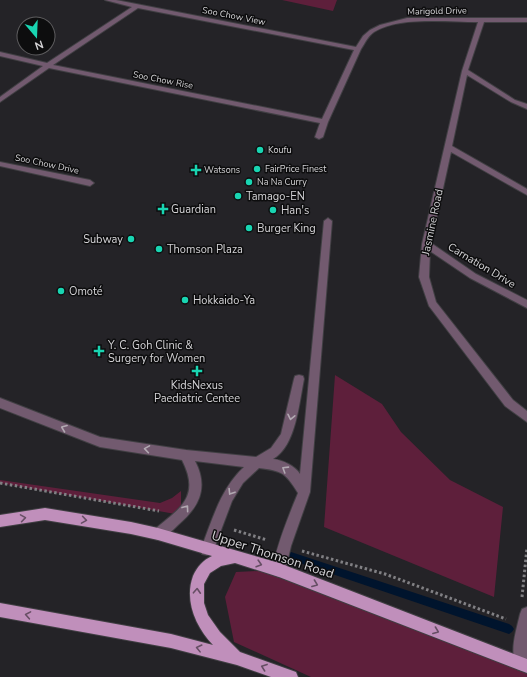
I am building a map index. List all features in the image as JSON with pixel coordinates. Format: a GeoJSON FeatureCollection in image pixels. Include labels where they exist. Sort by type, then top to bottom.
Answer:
{"type":"FeatureCollection","features":[{"type":"Feature","properties":{"kind":"main road","name":"Upper Thomson Road"},"geometry":{"type":"LineString","coordinates":[[0,521],[45,514],[131,528],[158,534],[279,570],[525,665]]}},
{"type":"Feature","properties":{"kind":"main road"},"geometry":{"type":"LineString","coordinates":[[237,658],[210,632],[200,613],[197,597],[198,580],[203,570],[212,561],[224,558],[239,558]]}},
{"type":"Feature","properties":{"kind":"main road"},"geometry":{"type":"LineString","coordinates":[[0,610],[171,641],[237,658],[291,677]]}},
{"type":"Feature","properties":{"kind":"street","name":"Soo Chow View"},"geometry":{"type":"LineString","coordinates":[[108,0],[358,49]]}},
{"type":"Feature","properties":{"kind":"street"},"geometry":{"type":"LineString","coordinates":[[0,100],[47,66],[137,6]]}},
{"type":"Feature","properties":{"kind":"street","name":"Marigold Drive"},"geometry":{"type":"LineString","coordinates":[[319,137],[324,122],[358,49],[365,37],[372,31],[394,22],[407,20],[527,20]]}},
{"type":"Feature","properties":{"kind":"street","name":"Jasmine Road"},"geometry":{"type":"LineString","coordinates":[[482,20],[465,71],[449,148],[426,244],[424,277],[432,303],[509,403],[527,416]]}},
{"type":"Feature","properties":{"kind":"street","name":"Soo Chow Rise"},"geometry":{"type":"LineString","coordinates":[[0,54],[47,66],[324,122]]}},
{"type":"Feature","properties":{"kind":"street"},"geometry":{"type":"LineString","coordinates":[[465,71],[513,101],[527,107]]}},
{"type":"Feature","properties":{"kind":"street"},"geometry":{"type":"LineString","coordinates":[[449,148],[527,192]]}},
{"type":"Feature","properties":{"kind":"street","name":"Soo Chow Drive"},"geometry":{"type":"LineString","coordinates":[[0,164],[90,184]]}},
{"type":"Feature","properties":{"kind":"street"},"geometry":{"type":"LineString","coordinates":[[279,570],[285,546],[304,492],[328,221]]}},
{"type":"Feature","properties":{"kind":"street","name":"Carnation Drive"},"geometry":{"type":"LineString","coordinates":[[426,244],[473,276],[527,304]]}},
{"type":"Feature","properties":{"kind":"street"},"geometry":{"type":"LineString","coordinates":[[208,548],[227,498],[239,479],[256,463],[275,452],[286,436],[299,379]]}},
{"type":"Feature","properties":{"kind":"street"},"geometry":{"type":"LineString","coordinates":[[0,403],[100,442],[186,455],[256,463],[268,462],[279,465],[287,469],[298,481],[304,492]]}},
{"type":"Feature","properties":{"kind":"street"},"geometry":{"type":"LineString","coordinates":[[158,534],[181,515],[196,495],[197,481],[193,467],[186,455]]}},
{"type":"Feature","properties":{"kind":"street"},"geometry":{"type":"LineString","coordinates":[[524,608],[520,646],[525,665]]}},
{"type":"Feature","properties":{"kind":"path"},"geometry":{"type":"LineString","coordinates":[[0,483],[181,515]]}},
{"type":"Feature","properties":{"kind":"path"},"geometry":{"type":"LineString","coordinates":[[216,524],[285,546],[385,574],[509,620]]}},
{"type":"Feature","properties":{"kind":"path"},"geometry":{"type":"LineString","coordinates":[[524,608],[527,548]]}},
{"type":"Feature","properties":{"kind":"shaded area"},"geometry":{"type":"Polygon","coordinates":[[[282,0],[337,0],[333,11],[282,0]]]}},
{"type":"Feature","properties":{"kind":"shaded area"},"geometry":{"type":"Polygon","coordinates":[[[335,375],[382,404],[401,432],[450,480],[503,507],[494,597],[324,527],[335,375]]]}},
{"type":"Feature","properties":{"kind":"shaded area"},"geometry":{"type":"Polygon","coordinates":[[[0,480],[160,503],[172,498],[181,491],[181,515],[0,483],[0,480]]]}},
{"type":"Feature","properties":{"kind":"shaded area"},"geometry":{"type":"Polygon","coordinates":[[[279,570],[527,666],[527,677],[311,677],[234,642],[225,597],[236,572],[279,570]]]}},
{"type":"Feature","properties":{"kind":"waterway"},"geometry":{"type":"LineString","coordinates":[[291,556],[509,629]]}},
{"type":"Feature","properties":{"kind":"place","name":"Koufu"},"geometry":{"type":"Point","coordinates":[260,150]}},
{"type":"Feature","properties":{"kind":"place","name":"FairPrice Finest"},"geometry":{"type":"Point","coordinates":[257,169]}},
{"type":"Feature","properties":{"kind":"place","name":"Watsons"},"geometry":{"type":"Point","coordinates":[196,170]}},
{"type":"Feature","properties":{"kind":"place","name":"Na Na Curry"},"geometry":{"type":"Point","coordinates":[249,182]}},
{"type":"Feature","properties":{"kind":"place","name":"Tamago-EN"},"geometry":{"type":"Point","coordinates":[238,196]}},
{"type":"Feature","properties":{"kind":"place","name":"Guardian"},"geometry":{"type":"Point","coordinates":[163,209]}},
{"type":"Feature","properties":{"kind":"place","name":"Han's"},"geometry":{"type":"Point","coordinates":[273,210]}},
{"type":"Feature","properties":{"kind":"place","name":"Burger King"},"geometry":{"type":"Point","coordinates":[249,228]}},
{"type":"Feature","properties":{"kind":"place","name":"Subway"},"geometry":{"type":"Point","coordinates":[131,239]}},
{"type":"Feature","properties":{"kind":"place","name":"Thomson Plaza"},"geometry":{"type":"Point","coordinates":[159,249]}},
{"type":"Feature","properties":{"kind":"place","name":"Omoté"},"geometry":{"type":"Point","coordinates":[61,291]}},
{"type":"Feature","properties":{"kind":"place","name":"Hokkaido-Ya"},"geometry":{"type":"Point","coordinates":[185,300]}},
{"type":"Feature","properties":{"kind":"place","name":"Y. C. Goh Clinic & Surgery for Women"},"geometry":{"type":"Point","coordinates":[99,351]}},
{"type":"Feature","properties":{"kind":"place","name":"KidsNexus Paediatric Centee"},"geometry":{"type":"Point","coordinates":[197,371]}}]}
